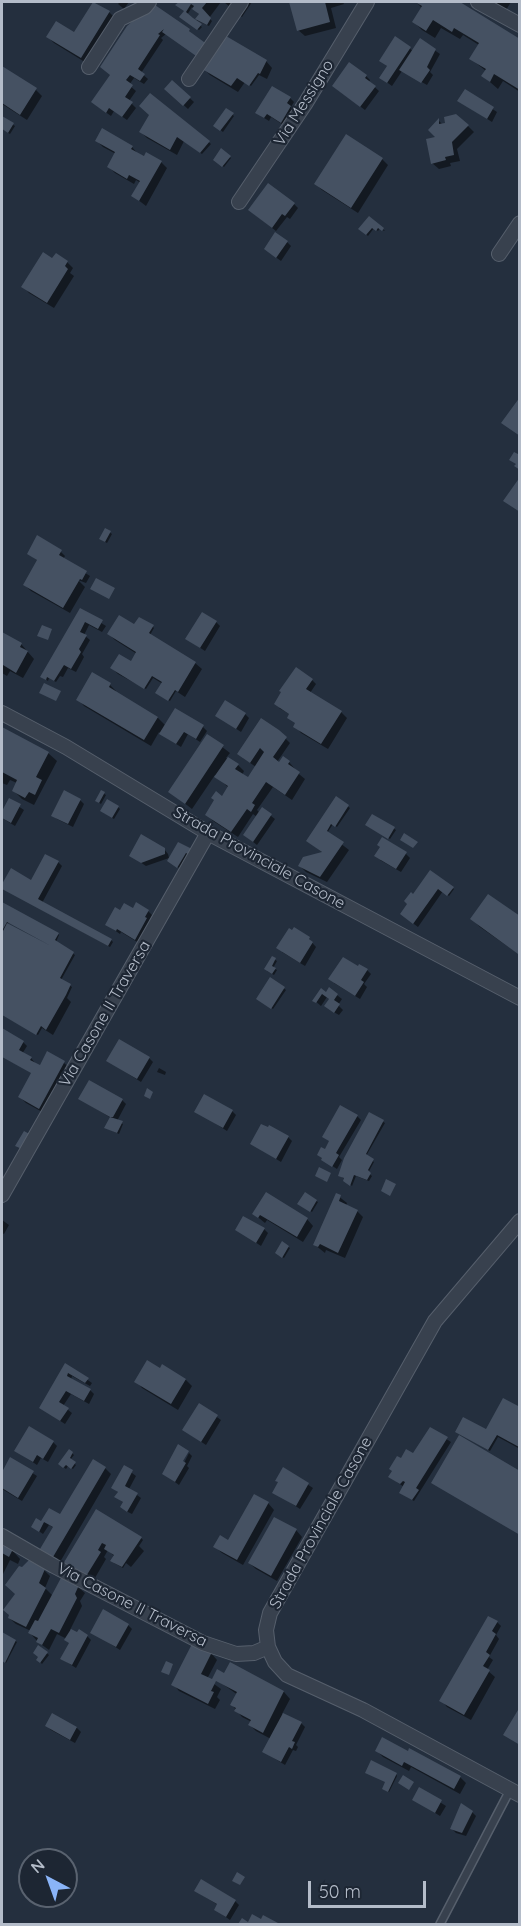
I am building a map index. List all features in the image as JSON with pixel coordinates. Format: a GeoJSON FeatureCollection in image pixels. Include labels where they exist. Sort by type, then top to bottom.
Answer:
{"type":"FeatureCollection","features":[{"type":"Feature","properties":{"kind":"street"},"geometry":{"type":"LineString","coordinates":[[89,67],[120,19],[145,7],[149,2]]}},
{"type":"Feature","properties":{"kind":"street"},"geometry":{"type":"LineString","coordinates":[[189,79],[241,2]]}},
{"type":"Feature","properties":{"kind":"street","name":"Via Messigno"},"geometry":{"type":"LineString","coordinates":[[239,202],[304,104],[367,2]]}},
{"type":"Feature","properties":{"kind":"street"},"geometry":{"type":"LineString","coordinates":[[478,2],[519,25]]}},
{"type":"Feature","properties":{"kind":"street"},"geometry":{"type":"LineString","coordinates":[[499,254],[519,223]]}},
{"type":"Feature","properties":{"kind":"street","name":"Strada Provinciale Casone"},"geometry":{"type":"LineString","coordinates":[[2,713],[66,747],[208,833],[519,998]]}},
{"type":"Feature","properties":{"kind":"street","name":"Via Casone II Traversa"},"geometry":{"type":"LineString","coordinates":[[2,1195],[208,833]]}},
{"type":"Feature","properties":{"kind":"street","name":"Strada Provinciale Casone"},"geometry":{"type":"LineString","coordinates":[[268,1647],[266,1630],[270,1613],[435,1321],[519,1221]]}},
{"type":"Feature","properties":{"kind":"street","name":"Via Casone II Traversa"},"geometry":{"type":"LineString","coordinates":[[2,1536],[54,1566],[203,1642],[236,1654],[254,1653],[268,1647]]}},
{"type":"Feature","properties":{"kind":"street"},"geometry":{"type":"LineString","coordinates":[[268,1647],[275,1662],[286,1675],[363,1710],[515,1793]]}},
{"type":"Feature","properties":{"kind":"lane"},"geometry":{"type":"LineString","coordinates":[[440,1924],[515,1793]]}},
{"type":"Feature","properties":{"kind":"building"},"geometry":{"type":"Polygon","coordinates":[[[93,2],[110,11],[81,58],[46,37],[56,21],[74,32],[93,2]]]}},
{"type":"Feature","properties":{"kind":"building"},"geometry":{"type":"Polygon","coordinates":[[[179,2],[207,2],[202,8],[211,18],[207,25],[195,19],[199,14],[192,9],[194,6],[191,4],[186,12],[193,18],[202,24],[197,30],[179,17],[184,11],[175,5],[179,2]]]}},
{"type":"Feature","properties":{"kind":"building"},"geometry":{"type":"Polygon","coordinates":[[[289,2],[325,2],[330,22],[297,31],[289,2]]]}},
{"type":"Feature","properties":{"kind":"building"},"geometry":{"type":"Polygon","coordinates":[[[415,2],[460,2],[520,39],[520,90],[494,74],[490,82],[481,76],[486,69],[469,59],[479,43],[454,28],[452,32],[433,20],[426,31],[412,22],[422,6],[415,2]]]}},
{"type":"Feature","properties":{"kind":"building"},"geometry":{"type":"Polygon","coordinates":[[[155,5],[190,29],[189,31],[208,45],[199,58],[162,32],[164,29],[158,34],[160,35],[138,69],[145,74],[140,81],[130,75],[126,80],[133,85],[125,97],[133,102],[122,117],[109,108],[106,113],[91,102],[110,75],[100,67],[127,26],[155,5]]]}},
{"type":"Feature","properties":{"kind":"building"},"geometry":{"type":"Polygon","coordinates":[[[226,36],[267,60],[260,74],[258,73],[249,86],[237,78],[231,86],[202,69],[226,36]]]}},
{"type":"Feature","properties":{"kind":"building"},"geometry":{"type":"Polygon","coordinates":[[[395,36],[411,47],[387,83],[379,78],[387,66],[379,61],[395,36]]]}},
{"type":"Feature","properties":{"kind":"building"},"geometry":{"type":"Polygon","coordinates":[[[420,38],[436,49],[427,67],[430,70],[421,83],[399,70],[420,38]]]}},
{"type":"Feature","properties":{"kind":"building"},"geometry":{"type":"Polygon","coordinates":[[[349,62],[367,75],[365,78],[376,86],[360,107],[332,86],[349,62]]]}},
{"type":"Feature","properties":{"kind":"building"},"geometry":{"type":"Polygon","coordinates":[[[2,66],[37,88],[20,115],[2,103],[2,66]]]}},
{"type":"Feature","properties":{"kind":"building"},"geometry":{"type":"Polygon","coordinates":[[[172,80],[191,97],[183,106],[164,89],[172,80]]]}},
{"type":"Feature","properties":{"kind":"building"},"geometry":{"type":"Polygon","coordinates":[[[272,86],[291,97],[287,103],[291,106],[281,123],[267,114],[264,118],[255,113],[272,86]]]}},
{"type":"Feature","properties":{"kind":"building"},"geometry":{"type":"Polygon","coordinates":[[[465,89],[494,107],[487,119],[457,101],[465,89]]]}},
{"type":"Feature","properties":{"kind":"building"},"geometry":{"type":"Polygon","coordinates":[[[150,93],[210,141],[200,153],[177,137],[170,150],[139,132],[149,115],[139,106],[150,93]]]}},
{"type":"Feature","properties":{"kind":"building"},"geometry":{"type":"Polygon","coordinates":[[[226,108],[234,113],[220,131],[213,126],[226,108]]]}},
{"type":"Feature","properties":{"kind":"building"},"geometry":{"type":"Polygon","coordinates":[[[456,114],[469,125],[452,142],[454,155],[431,164],[426,139],[435,137],[428,130],[439,118],[439,124],[445,123],[444,117],[456,114]]]}},
{"type":"Feature","properties":{"kind":"building"},"geometry":{"type":"Polygon","coordinates":[[[2,116],[14,123],[8,133],[2,129],[2,116]]]}},
{"type":"Feature","properties":{"kind":"building"},"geometry":{"type":"Polygon","coordinates":[[[102,128],[133,146],[131,149],[144,156],[146,152],[162,161],[139,201],[131,196],[140,181],[129,175],[127,179],[107,167],[115,152],[95,141],[102,128]]]}},
{"type":"Feature","properties":{"kind":"building"},"geometry":{"type":"Polygon","coordinates":[[[346,134],[383,158],[351,208],[314,184],[346,134]]]}},
{"type":"Feature","properties":{"kind":"building"},"geometry":{"type":"Polygon","coordinates":[[[221,148],[231,156],[222,167],[213,160],[221,148]]]}},
{"type":"Feature","properties":{"kind":"building"},"geometry":{"type":"Polygon","coordinates":[[[268,183],[295,203],[285,216],[282,214],[272,228],[248,210],[268,183]]]}},
{"type":"Feature","properties":{"kind":"building"},"geometry":{"type":"Polygon","coordinates":[[[369,216],[384,228],[382,231],[372,228],[366,235],[358,229],[369,216]]]}},
{"type":"Feature","properties":{"kind":"building"},"geometry":{"type":"Polygon","coordinates":[[[275,232],[288,241],[276,258],[264,249],[275,232]]]}},
{"type":"Feature","properties":{"kind":"building"},"geometry":{"type":"Polygon","coordinates":[[[43,252],[52,258],[56,253],[68,261],[65,266],[68,269],[47,303],[21,287],[43,252]]]}},
{"type":"Feature","properties":{"kind":"building"},"geometry":{"type":"Polygon","coordinates":[[[520,397],[520,436],[501,423],[520,397]]]}},
{"type":"Feature","properties":{"kind":"building"},"geometry":{"type":"Polygon","coordinates":[[[514,452],[520,455],[520,470],[509,460],[514,452]]]}},
{"type":"Feature","properties":{"kind":"building"},"geometry":{"type":"Polygon","coordinates":[[[520,477],[520,512],[503,501],[520,477]]]}},
{"type":"Feature","properties":{"kind":"building"},"geometry":{"type":"Polygon","coordinates":[[[105,528],[111,531],[105,542],[99,539],[105,528]]]}},
{"type":"Feature","properties":{"kind":"building"},"geometry":{"type":"Polygon","coordinates":[[[37,535],[62,550],[59,555],[87,571],[63,608],[23,585],[37,560],[27,554],[37,535]]]}},
{"type":"Feature","properties":{"kind":"building"},"geometry":{"type":"Polygon","coordinates":[[[96,578],[115,588],[109,599],[90,589],[96,578]]]}},
{"type":"Feature","properties":{"kind":"building"},"geometry":{"type":"Polygon","coordinates":[[[80,608],[103,620],[98,629],[85,622],[80,632],[87,635],[79,649],[81,652],[71,669],[64,665],[54,681],[47,677],[46,680],[40,677],[80,608]]]}},
{"type":"Feature","properties":{"kind":"building"},"geometry":{"type":"Polygon","coordinates":[[[202,612],[217,621],[200,648],[185,639],[202,612]]]}},
{"type":"Feature","properties":{"kind":"building"},"geometry":{"type":"Polygon","coordinates":[[[119,615],[134,624],[139,617],[154,625],[149,633],[196,662],[178,692],[175,690],[168,701],[155,693],[162,682],[152,676],[144,689],[110,668],[119,654],[131,661],[136,652],[107,634],[119,615]]]}},
{"type":"Feature","properties":{"kind":"building"},"geometry":{"type":"Polygon","coordinates":[[[42,625],[52,629],[48,640],[37,636],[42,625]]]}},
{"type":"Feature","properties":{"kind":"building"},"geometry":{"type":"Polygon","coordinates":[[[2,632],[22,643],[20,647],[28,651],[16,673],[3,665],[2,668],[2,632]]]}},
{"type":"Feature","properties":{"kind":"building"},"geometry":{"type":"Polygon","coordinates":[[[296,667],[313,679],[306,689],[342,711],[321,744],[293,727],[295,723],[287,718],[289,714],[274,704],[281,692],[279,691],[296,667]]]}},
{"type":"Feature","properties":{"kind":"building"},"geometry":{"type":"Polygon","coordinates":[[[92,672],[111,683],[109,687],[158,717],[144,740],[76,700],[92,672]]]}},
{"type":"Feature","properties":{"kind":"building"},"geometry":{"type":"Polygon","coordinates":[[[44,683],[61,691],[56,701],[39,693],[44,683]]]}},
{"type":"Feature","properties":{"kind":"building"},"geometry":{"type":"Polygon","coordinates":[[[225,700],[246,713],[236,729],[215,716],[225,700]]]}},
{"type":"Feature","properties":{"kind":"building"},"geometry":{"type":"Polygon","coordinates":[[[175,708],[204,725],[196,739],[184,732],[176,744],[159,734],[175,708]]]}},
{"type":"Feature","properties":{"kind":"building"},"geometry":{"type":"Polygon","coordinates":[[[261,718],[287,737],[273,757],[279,762],[283,756],[290,761],[288,764],[300,772],[285,795],[266,782],[252,803],[255,805],[251,812],[247,809],[231,832],[205,815],[214,800],[211,798],[216,791],[222,796],[228,786],[214,777],[228,757],[239,764],[235,769],[248,777],[264,752],[260,748],[250,763],[237,754],[261,718]]]}},
{"type":"Feature","properties":{"kind":"building"},"geometry":{"type":"Polygon","coordinates":[[[2,727],[49,752],[36,777],[42,780],[35,795],[29,792],[25,798],[12,791],[17,780],[2,772],[2,727]]]}},
{"type":"Feature","properties":{"kind":"building"},"geometry":{"type":"Polygon","coordinates":[[[207,734],[224,745],[185,804],[168,792],[207,734]]]}},
{"type":"Feature","properties":{"kind":"building"},"geometry":{"type":"Polygon","coordinates":[[[64,790],[81,799],[68,824],[51,816],[64,790]]]}},
{"type":"Feature","properties":{"kind":"building"},"geometry":{"type":"Polygon","coordinates":[[[101,790],[105,792],[99,803],[95,801],[101,790]]]}},
{"type":"Feature","properties":{"kind":"building"},"geometry":{"type":"Polygon","coordinates":[[[336,796],[349,805],[335,827],[331,824],[327,831],[344,842],[320,877],[298,866],[303,857],[322,852],[306,841],[336,796]]]}},
{"type":"Feature","properties":{"kind":"building"},"geometry":{"type":"Polygon","coordinates":[[[9,798],[21,804],[11,823],[2,818],[2,811],[9,798]]]}},
{"type":"Feature","properties":{"kind":"building"},"geometry":{"type":"Polygon","coordinates":[[[107,799],[119,806],[112,818],[100,811],[107,799]]]}},
{"type":"Feature","properties":{"kind":"building"},"geometry":{"type":"Polygon","coordinates":[[[262,807],[272,814],[253,842],[243,835],[262,807]]]}},
{"type":"Feature","properties":{"kind":"building"},"geometry":{"type":"Polygon","coordinates":[[[372,814],[395,827],[388,839],[365,825],[372,814]]]}},
{"type":"Feature","properties":{"kind":"building"},"geometry":{"type":"Polygon","coordinates":[[[404,833],[418,842],[413,848],[400,840],[404,833]]]}},
{"type":"Feature","properties":{"kind":"building"},"geometry":{"type":"Polygon","coordinates":[[[141,834],[165,848],[165,854],[141,863],[129,856],[141,834]]]}},
{"type":"Feature","properties":{"kind":"building"},"geometry":{"type":"Polygon","coordinates":[[[382,837],[407,852],[396,869],[374,856],[380,847],[377,845],[382,837]]]}},
{"type":"Feature","properties":{"kind":"building"},"geometry":{"type":"Polygon","coordinates":[[[178,842],[194,850],[191,856],[186,853],[177,868],[167,861],[178,842]]]}},
{"type":"Feature","properties":{"kind":"building"},"geometry":{"type":"Polygon","coordinates":[[[45,854],[59,861],[38,899],[112,939],[108,946],[2,889],[2,884],[11,868],[31,880],[45,854]]]}},
{"type":"Feature","properties":{"kind":"building"},"geometry":{"type":"Polygon","coordinates":[[[430,870],[454,887],[447,896],[438,889],[413,924],[400,914],[407,904],[404,901],[411,892],[413,894],[430,870]]]}},
{"type":"Feature","properties":{"kind":"building"},"geometry":{"type":"Polygon","coordinates":[[[488,894],[520,916],[518,954],[470,919],[488,894]]]}},
{"type":"Feature","properties":{"kind":"building"},"geometry":{"type":"Polygon","coordinates":[[[2,902],[59,933],[55,940],[74,952],[60,978],[71,984],[66,995],[46,1030],[41,1026],[36,1035],[2,1015],[2,933],[7,923],[51,946],[7,922],[2,931],[2,902]]]}},
{"type":"Feature","properties":{"kind":"building"},"geometry":{"type":"Polygon","coordinates":[[[136,902],[149,910],[135,940],[105,925],[115,907],[120,910],[124,903],[133,908],[136,902]]]}},
{"type":"Feature","properties":{"kind":"building"},"geometry":{"type":"Polygon","coordinates":[[[294,927],[310,937],[309,939],[313,942],[300,963],[276,948],[289,928],[292,930],[294,927]]]}},
{"type":"Feature","properties":{"kind":"building"},"geometry":{"type":"Polygon","coordinates":[[[272,956],[276,958],[272,966],[276,968],[272,974],[264,969],[272,956]]]}},
{"type":"Feature","properties":{"kind":"building"},"geometry":{"type":"Polygon","coordinates":[[[343,957],[368,969],[361,980],[364,982],[355,996],[328,979],[343,957]]]}},
{"type":"Feature","properties":{"kind":"building"},"geometry":{"type":"Polygon","coordinates":[[[270,977],[285,987],[271,1009],[256,999],[270,977]]]}},
{"type":"Feature","properties":{"kind":"building"},"geometry":{"type":"Polygon","coordinates":[[[329,987],[338,994],[334,1000],[340,1004],[334,1013],[324,1006],[329,999],[322,994],[316,1003],[312,1001],[321,988],[326,992],[329,987]]]}},
{"type":"Feature","properties":{"kind":"building"},"geometry":{"type":"Polygon","coordinates":[[[2,1028],[24,1041],[19,1050],[32,1057],[30,1060],[40,1065],[47,1051],[65,1061],[39,1109],[18,1097],[31,1073],[2,1057],[2,1028]]]}},
{"type":"Feature","properties":{"kind":"building"},"geometry":{"type":"Polygon","coordinates":[[[119,1039],[150,1057],[137,1079],[106,1061],[119,1039]]]}},
{"type":"Feature","properties":{"kind":"building"},"geometry":{"type":"Polygon","coordinates":[[[89,1080],[123,1099],[113,1117],[78,1099],[89,1080]]]}},
{"type":"Feature","properties":{"kind":"building"},"geometry":{"type":"Polygon","coordinates":[[[147,1088],[153,1092],[150,1099],[144,1096],[147,1088]]]}},
{"type":"Feature","properties":{"kind":"building"},"geometry":{"type":"Polygon","coordinates":[[[204,1094],[233,1110],[223,1128],[194,1112],[204,1094]]]}},
{"type":"Feature","properties":{"kind":"building"},"geometry":{"type":"Polygon","coordinates":[[[340,1105],[358,1115],[336,1153],[339,1155],[332,1167],[317,1155],[321,1147],[325,1149],[329,1141],[322,1137],[340,1105]]]}},
{"type":"Feature","properties":{"kind":"building"},"geometry":{"type":"Polygon","coordinates":[[[369,1112],[384,1120],[366,1154],[374,1159],[368,1170],[371,1173],[367,1180],[354,1175],[350,1186],[343,1181],[344,1178],[338,1176],[344,1158],[369,1112]]]}},
{"type":"Feature","properties":{"kind":"building"},"geometry":{"type":"Polygon","coordinates":[[[110,1117],[123,1121],[117,1133],[104,1128],[110,1117]]]}},
{"type":"Feature","properties":{"kind":"building"},"geometry":{"type":"Polygon","coordinates":[[[261,1124],[268,1127],[269,1125],[289,1136],[276,1159],[250,1144],[261,1124]]]}},
{"type":"Feature","properties":{"kind":"building"},"geometry":{"type":"Polygon","coordinates":[[[24,1131],[33,1136],[22,1149],[15,1146],[24,1131]]]}},
{"type":"Feature","properties":{"kind":"building"},"geometry":{"type":"Polygon","coordinates":[[[319,1167],[331,1173],[327,1182],[315,1176],[319,1167]]]}},
{"type":"Feature","properties":{"kind":"building"},"geometry":{"type":"Polygon","coordinates":[[[386,1179],[396,1184],[390,1196],[381,1191],[386,1179]]]}},
{"type":"Feature","properties":{"kind":"building"},"geometry":{"type":"Polygon","coordinates":[[[266,1192],[308,1218],[297,1237],[260,1215],[258,1218],[252,1214],[266,1192]]]}},
{"type":"Feature","properties":{"kind":"building"},"geometry":{"type":"Polygon","coordinates":[[[305,1192],[317,1200],[310,1212],[297,1204],[305,1192]]]}},
{"type":"Feature","properties":{"kind":"building"},"geometry":{"type":"Polygon","coordinates":[[[336,1193],[341,1195],[339,1201],[358,1210],[338,1253],[320,1244],[318,1247],[313,1245],[336,1193]]]}},
{"type":"Feature","properties":{"kind":"building"},"geometry":{"type":"Polygon","coordinates":[[[243,1216],[265,1228],[256,1243],[235,1230],[243,1216]]]}},
{"type":"Feature","properties":{"kind":"building"},"geometry":{"type":"Polygon","coordinates":[[[282,1241],[289,1246],[282,1258],[275,1253],[282,1241]]]}},
{"type":"Feature","properties":{"kind":"building"},"geometry":{"type":"Polygon","coordinates":[[[147,1360],[160,1368],[162,1364],[186,1379],[171,1404],[134,1382],[147,1360]]]}},
{"type":"Feature","properties":{"kind":"building"},"geometry":{"type":"Polygon","coordinates":[[[65,1363],[89,1378],[85,1383],[68,1373],[67,1376],[91,1389],[84,1401],[66,1391],[59,1402],[69,1408],[60,1421],[39,1408],[65,1363]]]}},
{"type":"Feature","properties":{"kind":"building"},"geometry":{"type":"Polygon","coordinates":[[[503,1398],[520,1407],[519,1447],[497,1435],[488,1450],[455,1432],[463,1417],[486,1429],[503,1398]]]}},
{"type":"Feature","properties":{"kind":"building"},"geometry":{"type":"Polygon","coordinates":[[[199,1403],[218,1415],[201,1442],[182,1430],[199,1403]]]}},
{"type":"Feature","properties":{"kind":"building"},"geometry":{"type":"Polygon","coordinates":[[[29,1426],[54,1441],[43,1459],[37,1455],[33,1462],[14,1451],[29,1426]]]}},
{"type":"Feature","properties":{"kind":"building"},"geometry":{"type":"Polygon","coordinates":[[[430,1427],[448,1437],[416,1488],[419,1490],[412,1500],[399,1493],[405,1482],[400,1484],[388,1477],[392,1471],[389,1469],[397,1456],[401,1458],[406,1449],[413,1453],[430,1427]]]}},
{"type":"Feature","properties":{"kind":"building"},"geometry":{"type":"Polygon","coordinates":[[[459,1435],[520,1471],[520,1535],[431,1483],[459,1435]]]}},
{"type":"Feature","properties":{"kind":"building"},"geometry":{"type":"Polygon","coordinates":[[[178,1444],[189,1451],[183,1461],[186,1463],[175,1482],[162,1474],[178,1444]]]}},
{"type":"Feature","properties":{"kind":"building"},"geometry":{"type":"Polygon","coordinates":[[[69,1449],[73,1452],[70,1458],[76,1462],[71,1469],[66,1465],[63,1468],[58,1464],[69,1449]]]}},
{"type":"Feature","properties":{"kind":"building"},"geometry":{"type":"Polygon","coordinates":[[[10,1457],[34,1471],[18,1498],[2,1488],[2,1472],[10,1457]]]}},
{"type":"Feature","properties":{"kind":"building"},"geometry":{"type":"Polygon","coordinates":[[[93,1459],[106,1467],[53,1557],[40,1549],[53,1527],[44,1522],[39,1532],[31,1527],[36,1518],[41,1521],[49,1508],[60,1514],[93,1459]]]}},
{"type":"Feature","properties":{"kind":"building"},"geometry":{"type":"Polygon","coordinates":[[[124,1465],[133,1470],[125,1486],[138,1493],[127,1512],[120,1507],[123,1502],[114,1497],[118,1492],[111,1488],[124,1465]]]}},
{"type":"Feature","properties":{"kind":"building"},"geometry":{"type":"Polygon","coordinates":[[[283,1467],[309,1483],[296,1506],[272,1493],[278,1482],[275,1481],[283,1467]]]}},
{"type":"Feature","properties":{"kind":"building"},"geometry":{"type":"Polygon","coordinates":[[[254,1494],[269,1502],[237,1560],[213,1547],[220,1535],[228,1540],[254,1494]]]}},
{"type":"Feature","properties":{"kind":"building"},"geometry":{"type":"Polygon","coordinates":[[[96,1509],[142,1537],[122,1567],[110,1561],[114,1555],[104,1549],[106,1545],[102,1543],[98,1550],[101,1552],[85,1578],[63,1564],[96,1509]]]}},
{"type":"Feature","properties":{"kind":"building"},"geometry":{"type":"Polygon","coordinates":[[[274,1517],[297,1529],[271,1576],[248,1563],[274,1517]]]}},
{"type":"Feature","properties":{"kind":"building"},"geometry":{"type":"Polygon","coordinates":[[[2,1543],[13,1549],[9,1557],[2,1553],[2,1543]]]}},
{"type":"Feature","properties":{"kind":"building"},"geometry":{"type":"Polygon","coordinates":[[[29,1560],[45,1569],[39,1583],[46,1588],[26,1627],[8,1618],[9,1615],[3,1610],[15,1594],[5,1585],[19,1566],[22,1567],[29,1560]]]}},
{"type":"Feature","properties":{"kind":"building"},"geometry":{"type":"Polygon","coordinates":[[[62,1576],[79,1585],[75,1594],[77,1598],[59,1633],[51,1629],[42,1645],[36,1642],[38,1638],[28,1633],[35,1620],[38,1621],[62,1576]]]}},
{"type":"Feature","properties":{"kind":"building"},"geometry":{"type":"Polygon","coordinates":[[[103,1609],[129,1624],[116,1647],[90,1633],[103,1609]]]}},
{"type":"Feature","properties":{"kind":"building"},"geometry":{"type":"Polygon","coordinates":[[[488,1616],[498,1621],[492,1631],[496,1634],[486,1652],[490,1655],[483,1666],[490,1670],[464,1715],[439,1701],[488,1616]]]}},
{"type":"Feature","properties":{"kind":"building"},"geometry":{"type":"Polygon","coordinates":[[[71,1629],[77,1632],[79,1629],[88,1635],[72,1665],[60,1659],[69,1643],[64,1640],[71,1629]]]}},
{"type":"Feature","properties":{"kind":"building"},"geometry":{"type":"Polygon","coordinates":[[[2,1632],[16,1640],[5,1663],[2,1661],[2,1632]]]}},
{"type":"Feature","properties":{"kind":"building"},"geometry":{"type":"Polygon","coordinates":[[[193,1642],[212,1652],[201,1674],[212,1679],[217,1669],[224,1673],[230,1662],[284,1691],[263,1733],[248,1725],[251,1720],[234,1711],[236,1708],[230,1705],[237,1692],[216,1681],[208,1704],[171,1685],[193,1642]]]}},
{"type":"Feature","properties":{"kind":"building"},"geometry":{"type":"Polygon","coordinates":[[[38,1645],[48,1652],[40,1663],[36,1660],[38,1657],[33,1653],[38,1645]]]}},
{"type":"Feature","properties":{"kind":"building"},"geometry":{"type":"Polygon","coordinates":[[[166,1661],[173,1664],[169,1675],[161,1672],[166,1661]]]}},
{"type":"Feature","properties":{"kind":"building"},"geometry":{"type":"Polygon","coordinates":[[[518,1710],[520,1711],[520,1745],[503,1735],[518,1710]]]}},
{"type":"Feature","properties":{"kind":"building"},"geometry":{"type":"Polygon","coordinates":[[[52,1713],[77,1727],[70,1740],[45,1726],[52,1713]]]}},
{"type":"Feature","properties":{"kind":"building"},"geometry":{"type":"Polygon","coordinates":[[[283,1713],[302,1722],[292,1741],[295,1742],[292,1749],[289,1747],[281,1762],[262,1752],[283,1713]]]}},
{"type":"Feature","properties":{"kind":"building"},"geometry":{"type":"Polygon","coordinates":[[[382,1737],[408,1751],[409,1748],[461,1776],[454,1789],[404,1762],[402,1766],[375,1751],[382,1737]]]}},
{"type":"Feature","properties":{"kind":"building"},"geometry":{"type":"Polygon","coordinates":[[[371,1760],[397,1773],[388,1792],[382,1789],[385,1782],[365,1773],[371,1760]]]}},
{"type":"Feature","properties":{"kind":"building"},"geometry":{"type":"Polygon","coordinates":[[[403,1775],[414,1782],[409,1790],[398,1783],[403,1775]]]}},
{"type":"Feature","properties":{"kind":"building"},"geometry":{"type":"Polygon","coordinates":[[[419,1787],[442,1800],[435,1813],[412,1800],[419,1787]]]}},
{"type":"Feature","properties":{"kind":"building"},"geometry":{"type":"Polygon","coordinates":[[[461,1803],[473,1811],[462,1833],[450,1829],[461,1803]]]}},
{"type":"Feature","properties":{"kind":"building"},"geometry":{"type":"Polygon","coordinates":[[[237,1872],[245,1877],[240,1885],[232,1881],[237,1872]]]}},
{"type":"Feature","properties":{"kind":"building"},"geometry":{"type":"Polygon","coordinates":[[[201,1879],[236,1900],[226,1917],[214,1910],[217,1904],[194,1891],[201,1879]]]}},
{"type":"Feature","properties":{"kind":"building"},"geometry":{"type":"Polygon","coordinates":[[[252,1914],[261,1919],[263,1915],[278,1923],[238,1924],[242,1918],[248,1922],[252,1914]]]}}]}
